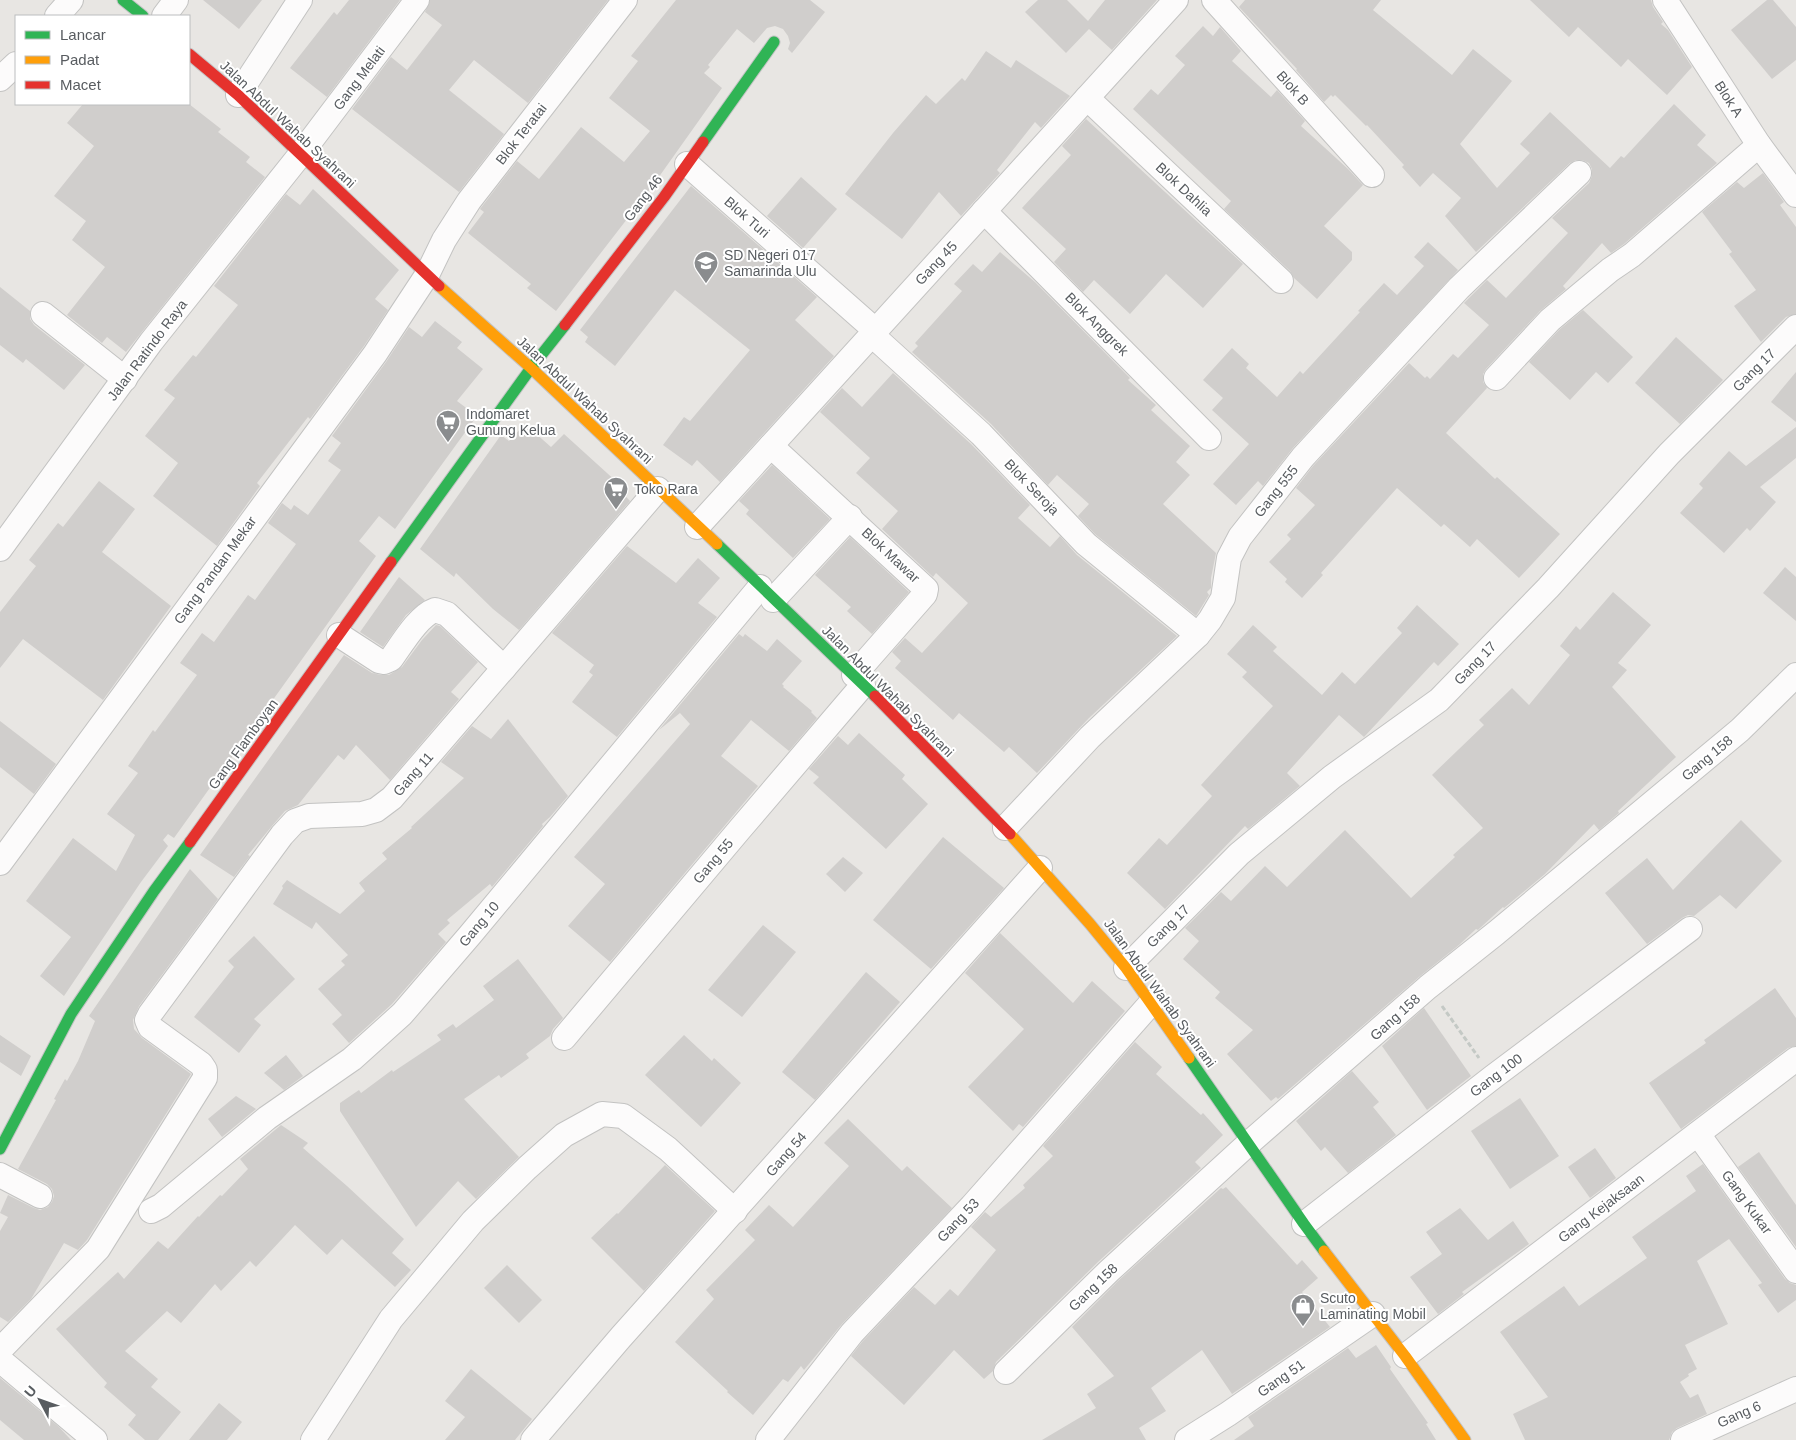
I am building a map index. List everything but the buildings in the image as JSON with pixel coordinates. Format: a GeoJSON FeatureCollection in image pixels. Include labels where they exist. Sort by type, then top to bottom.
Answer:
{"type":"FeatureCollection","features":[{"type":"Feature","properties":{"kind":"main road"},"geometry":{"type":"LineString","coordinates":[[123,0],[142,15]]}},
{"type":"Feature","properties":{"kind":"main road","name":"Gang 46"},"geometry":{"type":"LineString","coordinates":[[531,368],[658,204],[774,42]]}},
{"type":"Feature","properties":{"kind":"main road","name":"Jalan Abdul Wahab Syahrani"},"geometry":{"type":"LineString","coordinates":[[190,55],[238,95],[427,275],[531,368],[858,680],[1006,828],[1126,968],[1304,1224],[1405,1356],[1465,1440]]}},
{"type":"Feature","properties":{"kind":"main road","name":"Gang Flamboyan"},"geometry":{"type":"LineString","coordinates":[[0,1149],[71,1014],[154,891],[531,368]]}},
{"type":"Feature","properties":{"kind":"street"},"geometry":{"type":"LineString","coordinates":[[58,15],[71,0]]}},
{"type":"Feature","properties":{"kind":"street"},"geometry":{"type":"LineString","coordinates":[[165,15],[176,0]]}},
{"type":"Feature","properties":{"kind":"street"},"geometry":{"type":"LineString","coordinates":[[238,95],[300,0]]}},
{"type":"Feature","properties":{"kind":"street","name":"Gang Melati"},"geometry":{"type":"LineString","coordinates":[[300,155],[417,0]]}},
{"type":"Feature","properties":{"kind":"street","name":"Blok Teratai"},"geometry":{"type":"LineString","coordinates":[[427,275],[444,240],[469,201],[625,0]]}},
{"type":"Feature","properties":{"kind":"street","name":"Gang 45"},"geometry":{"type":"LineString","coordinates":[[697,527],[1176,0]]}},
{"type":"Feature","properties":{"kind":"street","name":"Blok B"},"geometry":{"type":"LineString","coordinates":[[1214,0],[1372,176]]}},
{"type":"Feature","properties":{"kind":"street","name":"Blok A"},"geometry":{"type":"LineString","coordinates":[[1665,0],[1759,145],[1796,195]]}},
{"type":"Feature","properties":{"kind":"street"},"geometry":{"type":"LineString","coordinates":[[0,80],[15,65]]}},
{"type":"Feature","properties":{"kind":"street","name":"Blok Dahlia"},"geometry":{"type":"LineString","coordinates":[[1087,98],[1280,281]]}},
{"type":"Feature","properties":{"kind":"street"},"geometry":{"type":"LineString","coordinates":[[1496,378],[1550,320],[1632,254],[1759,145]]}},
{"type":"Feature","properties":{"kind":"street","name":"Jalan Ratindo Raya"},"geometry":{"type":"LineString","coordinates":[[0,549],[151,342],[300,155]]}},
{"type":"Feature","properties":{"kind":"street","name":"Blok Turi"},"geometry":{"type":"LineString","coordinates":[[687,164],[873,332]]}},
{"type":"Feature","properties":{"kind":"street","name":"Gang 555"},"geometry":{"type":"LineString","coordinates":[[1006,828],[1090,737],[1198,634],[1210,620],[1222,598],[1229,558],[1240,537],[1303,457],[1459,288],[1579,173]]}},
{"type":"Feature","properties":{"kind":"street","name":"Blok Anggrek"},"geometry":{"type":"LineString","coordinates":[[984,211],[1209,438]]}},
{"type":"Feature","properties":{"kind":"street","name":"Gang Pandan Mekar"},"geometry":{"type":"LineString","coordinates":[[0,864],[375,354],[427,275]]}},
{"type":"Feature","properties":{"kind":"street"},"geometry":{"type":"LineString","coordinates":[[43,314],[125,379]]}},
{"type":"Feature","properties":{"kind":"street","name":"Gang 17"},"geometry":{"type":"LineString","coordinates":[[1126,968],[1239,854],[1332,777],[1438,700],[1548,588],[1669,454],[1796,327]]}},
{"type":"Feature","properties":{"kind":"street","name":"Blok Seroja"},"geometry":{"type":"LineString","coordinates":[[873,332],[981,434],[1086,544],[1198,634]]}},
{"type":"Feature","properties":{"kind":"street","name":"Blok Mawar"},"geometry":{"type":"LineString","coordinates":[[771,446],[927,590],[858,680]]}},
{"type":"Feature","properties":{"kind":"street","name":"Gang 11"},"geometry":{"type":"LineString","coordinates":[[0,1350],[98,1250],[205,1078],[205,1070],[201,1064],[150,1027],[147,1020],[282,835],[295,821],[309,816],[362,814],[376,810],[392,798],[658,489]]}},
{"type":"Feature","properties":{"kind":"street","name":"Gang 10"},"geometry":{"type":"LineString","coordinates":[[151,1211],[161,1206],[267,1118],[352,1059],[402,1014],[766,593],[850,517]]}},
{"type":"Feature","properties":{"kind":"street"},"geometry":{"type":"LineString","coordinates":[[339,635],[379,661],[387,661],[391,659],[429,612],[435,610],[447,614],[504,668]]}},
{"type":"Feature","properties":{"kind":"street","name":"Gang 158"},"geometry":{"type":"LineString","coordinates":[[1006,1372],[1109,1271],[1249,1143],[1428,987],[1504,927],[1740,730],[1796,675]]}},
{"type":"Feature","properties":{"kind":"street","name":"Gang 55"},"geometry":{"type":"LineString","coordinates":[[564,1038],[740,829],[858,680]]}},
{"type":"Feature","properties":{"kind":"street","name":"Gang 54"},"geometry":{"type":"LineString","coordinates":[[533,1440],[621,1337],[1040,868]]}},
{"type":"Feature","properties":{"kind":"street","name":"Gang 100"},"geometry":{"type":"LineString","coordinates":[[1304,1224],[1493,1077],[1690,929]]}},
{"type":"Feature","properties":{"kind":"street","name":"Gang 53"},"geometry":{"type":"LineString","coordinates":[[768,1440],[852,1333],[972,1206],[1151,1003]]}},
{"type":"Feature","properties":{"kind":"street","name":"Gang Kejaksaan"},"geometry":{"type":"LineString","coordinates":[[1405,1356],[1796,1060]]}},
{"type":"Feature","properties":{"kind":"street"},"geometry":{"type":"LineString","coordinates":[[313,1440],[398,1312],[473,1221],[564,1135],[602,1114],[623,1116],[668,1149],[735,1211]]}},
{"type":"Feature","properties":{"kind":"street","name":"Gang Kukar"},"geometry":{"type":"LineString","coordinates":[[1698,1134],[1796,1271]]}},
{"type":"Feature","properties":{"kind":"street"},"geometry":{"type":"LineString","coordinates":[[0,1175],[40,1196]]}},
{"type":"Feature","properties":{"kind":"street","name":"Gang 51"},"geometry":{"type":"LineString","coordinates":[[1187,1440],[1373,1314]]}},
{"type":"Feature","properties":{"kind":"street"},"geometry":{"type":"LineString","coordinates":[[0,1360],[95,1440]]}},
{"type":"Feature","properties":{"kind":"street","name":"Gang 6"},"geometry":{"type":"LineString","coordinates":[[1683,1440],[1796,1389]]}},
{"type":"Feature","properties":{"kind":"path"},"geometry":{"type":"LineString","coordinates":[[1428,987],[1493,1077]]}},
{"type":"Feature","properties":{"kind":"traffic: fast"},"geometry":{"type":"LineString","coordinates":[[123,0],[142,15]]}},
{"type":"Feature","properties":{"kind":"traffic: fast"},"geometry":{"type":"LineString","coordinates":[[703,142],[774,42]]}},
{"type":"Feature","properties":{"kind":"traffic: fast"},"geometry":{"type":"LineString","coordinates":[[391,562],[531,368],[565,325]]}},
{"type":"Feature","properties":{"kind":"traffic: fast"},"geometry":{"type":"LineString","coordinates":[[717,544],[875,696]]}},
{"type":"Feature","properties":{"kind":"traffic: fast"},"geometry":{"type":"LineString","coordinates":[[0,1149],[71,1014],[154,891],[190,842]]}},
{"type":"Feature","properties":{"kind":"traffic: fast"},"geometry":{"type":"LineString","coordinates":[[1189,1058],[1324,1251]]}},
{"type":"Feature","properties":{"kind":"traffic: slow"},"geometry":{"type":"LineString","coordinates":[[439,286],[531,368],[717,544]]}},
{"type":"Feature","properties":{"kind":"traffic: slow"},"geometry":{"type":"LineString","coordinates":[[1010,834],[1090,924],[1126,968],[1189,1058]]}},
{"type":"Feature","properties":{"kind":"traffic: slow"},"geometry":{"type":"LineString","coordinates":[[1324,1251],[1405,1356],[1465,1440]]}},
{"type":"Feature","properties":{"kind":"traffic: jam"},"geometry":{"type":"LineString","coordinates":[[190,55],[238,95],[439,286]]}},
{"type":"Feature","properties":{"kind":"traffic: jam"},"geometry":{"type":"LineString","coordinates":[[565,325],[664,197],[703,142]]}},
{"type":"Feature","properties":{"kind":"traffic: jam"},"geometry":{"type":"LineString","coordinates":[[190,842],[391,562]]}},
{"type":"Feature","properties":{"kind":"traffic: jam"},"geometry":{"type":"LineString","coordinates":[[875,696],[1010,834]]}},
{"type":"Feature","properties":{"kind":"place","name":"SD Negeri 017 Samarinda Ulu"},"geometry":{"type":"Point","coordinates":[706,284]}},
{"type":"Feature","properties":{"kind":"place","name":"Indomaret Gunung Kelua"},"geometry":{"type":"Point","coordinates":[448,443]}},
{"type":"Feature","properties":{"kind":"place","name":"Toko Rara"},"geometry":{"type":"Point","coordinates":[616,510]}},
{"type":"Feature","properties":{"kind":"place","name":"Scuto Laminating Mobil"},"geometry":{"type":"Point","coordinates":[1303,1327]}}]}
